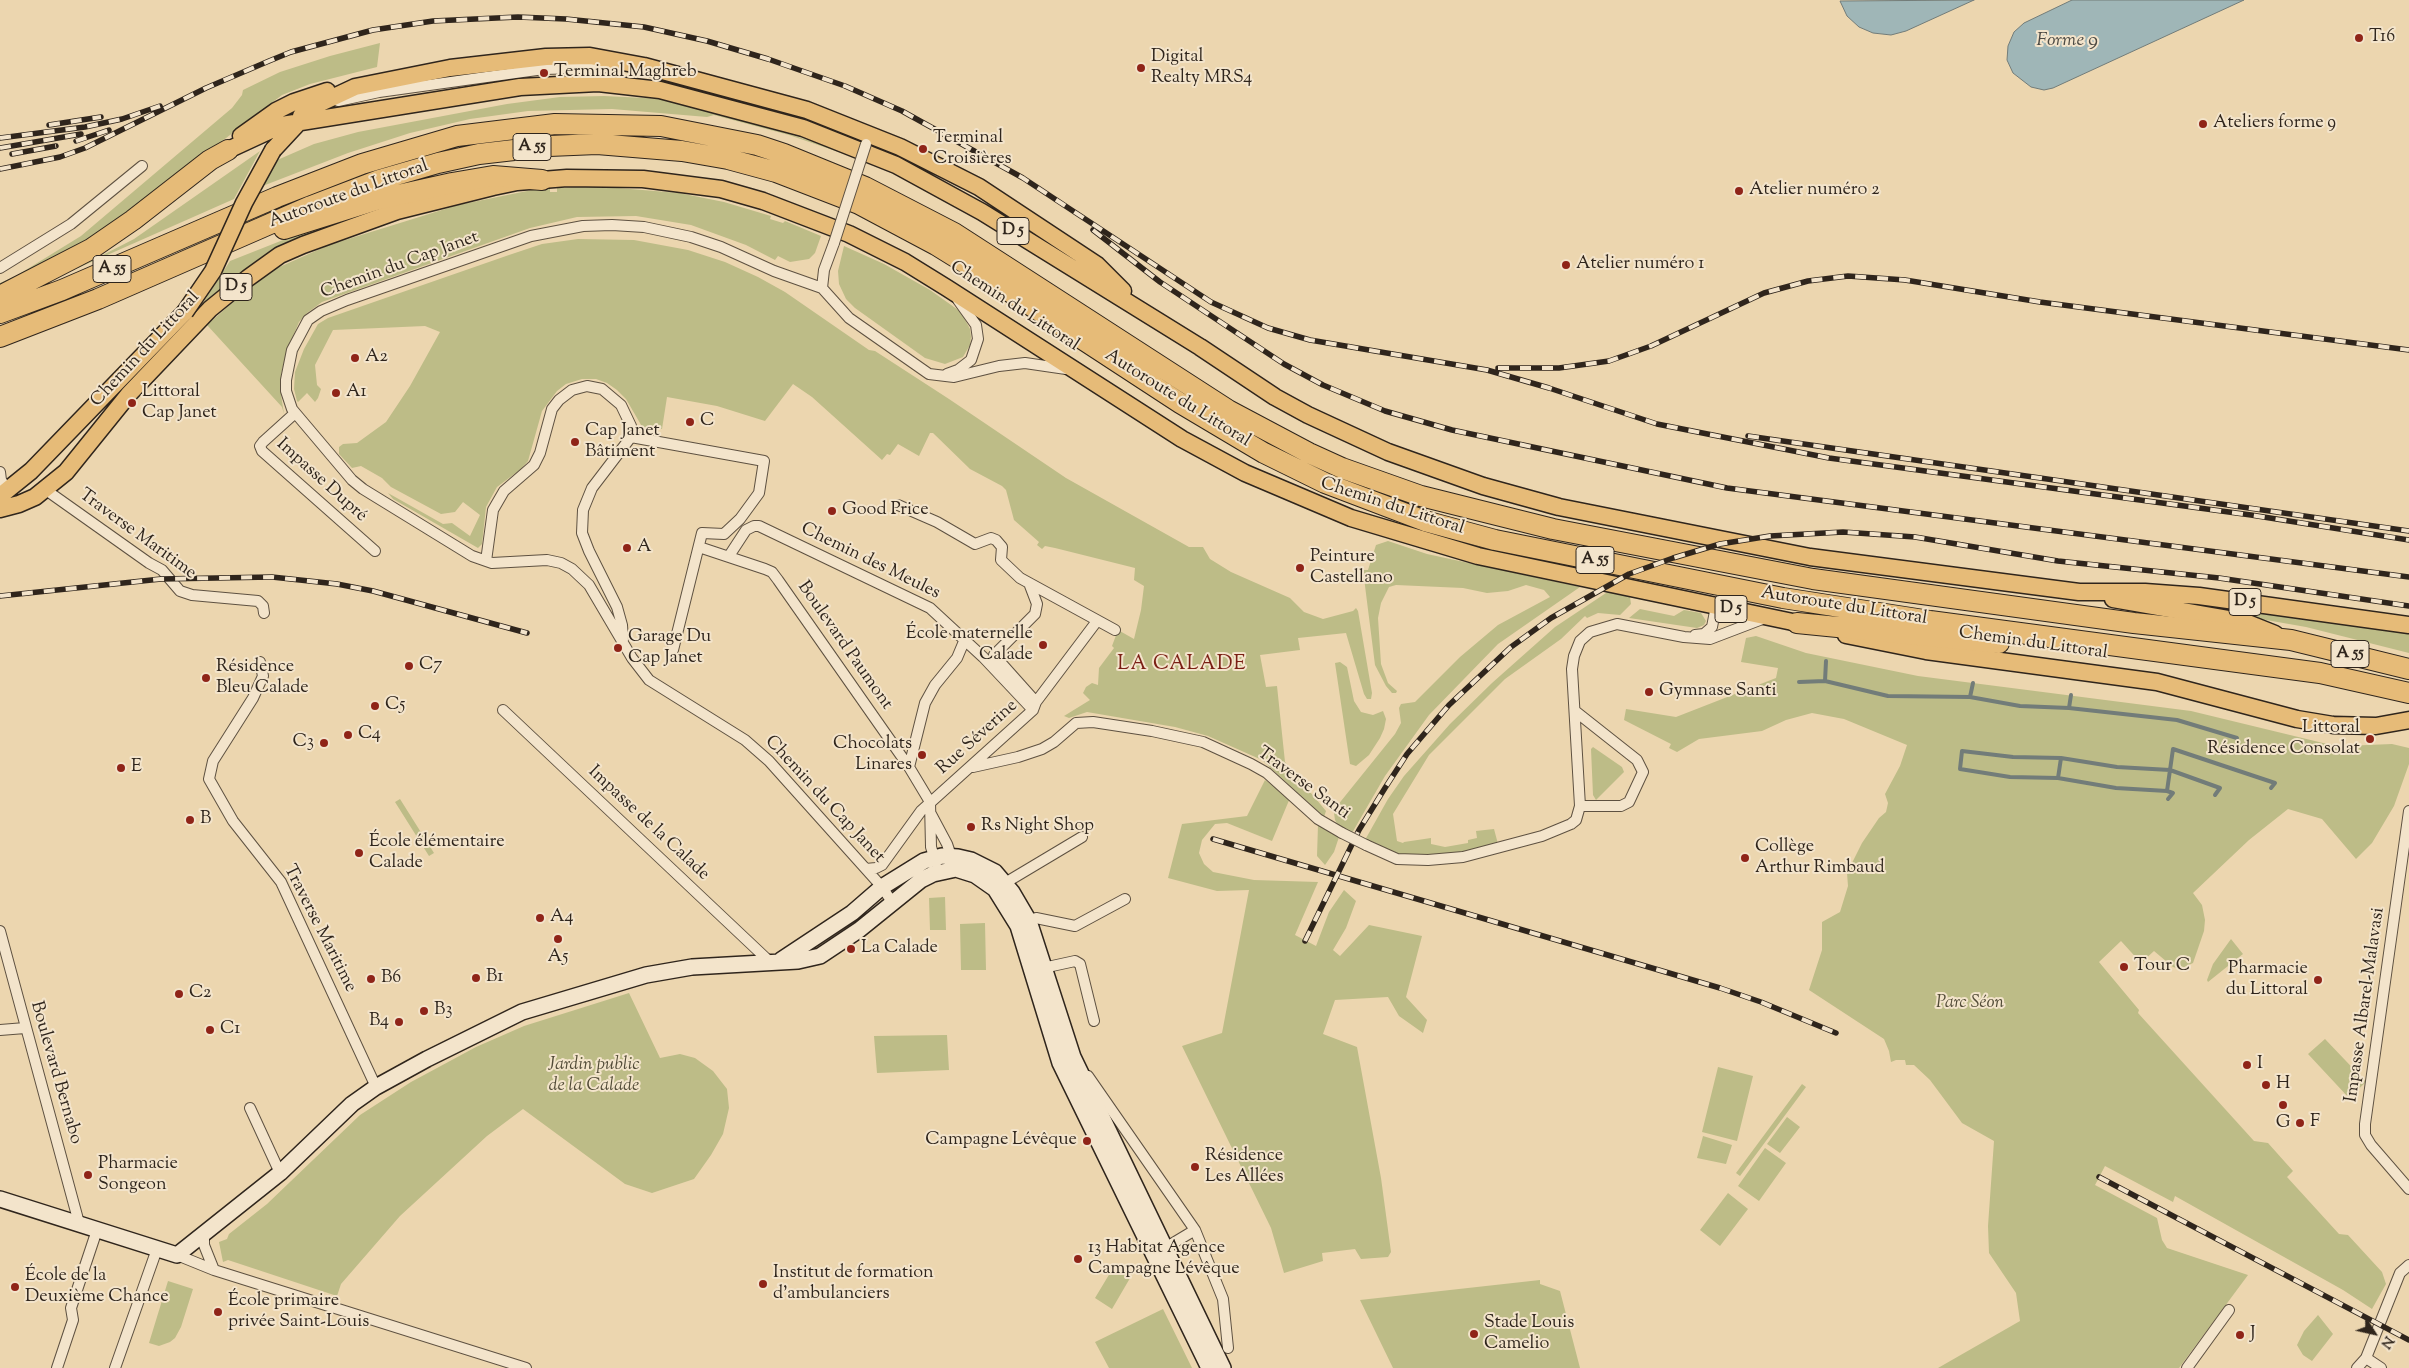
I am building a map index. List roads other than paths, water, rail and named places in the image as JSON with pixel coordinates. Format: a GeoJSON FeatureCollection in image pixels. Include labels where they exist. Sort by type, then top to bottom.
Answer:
{"type":"FeatureCollection","features":[{"type":"Feature","properties":{"kind":"highway","name":"Autoroute du Littoral"},"geometry":{"type":"LineString","coordinates":[[0,313],[62,290],[276,197],[362,164],[457,136],[555,124],[606,123],[661,126],[730,139],[784,154],[865,187],[922,215],[987,253],[1228,410],[1309,453],[1386,485],[1506,519],[1813,579],[2143,624],[2291,640],[2409,669]]}},
{"type":"Feature","properties":{"kind":"highway","name":"Autoroute du Littoral"},"geometry":{"type":"LineString","coordinates":[[0,336],[98,299],[311,206],[379,180],[438,163],[479,154],[549,146],[597,144],[682,151],[728,159],[776,172],[859,204],[936,245],[1221,429],[1324,483],[1374,504],[1425,522],[1495,540],[1783,598],[1930,621],[2320,674],[2409,693]]}},
{"type":"Feature","properties":{"kind":"highway"},"geometry":{"type":"LineString","coordinates":[[0,296],[91,249],[133,220],[210,160],[228,150]]}},
{"type":"Feature","properties":{"kind":"highway"},"geometry":{"type":"LineString","coordinates":[[237,238],[294,227],[376,200],[452,183],[493,176],[542,180]]}},
{"type":"Feature","properties":{"kind":"highway"},"geometry":{"type":"LineString","coordinates":[[1797,623],[2051,649],[2102,643]]}},
{"type":"Feature","properties":{"kind":"main road"},"geometry":{"type":"LineString","coordinates":[[228,150],[247,130],[294,102],[348,85],[355,87],[450,68],[546,57],[590,56],[644,66],[807,110],[978,187],[1097,266],[1144,312],[1275,397],[1308,415],[1388,452],[1483,486],[1559,507],[1810,557],[1864,562],[2079,592],[2141,605],[2245,622],[2291,640]]}},
{"type":"Feature","properties":{"kind":"main road","name":"D 5"},"geometry":{"type":"LineString","coordinates":[[300,122],[520,87],[598,84],[660,90],[802,128],[896,165],[982,212],[1144,312]]}},
{"type":"Feature","properties":{"kind":"main road","name":"Chemin du Littoral"},"geometry":{"type":"LineString","coordinates":[[4,494],[31,471],[185,312],[213,271],[266,159],[279,142],[300,122],[301,116],[310,108],[355,87]]}},
{"type":"Feature","properties":{"kind":"main road"},"geometry":{"type":"LineString","coordinates":[[228,150],[274,128],[300,122]]}},
{"type":"Feature","properties":{"kind":"main road","name":"Chemin du Littoral"},"geometry":{"type":"LineString","coordinates":[[0,509],[19,504],[46,490],[66,472],[129,394],[210,309],[280,255],[349,228],[439,199],[493,187],[542,180],[615,178],[679,183],[722,189],[763,200],[849,234],[905,262],[1182,439],[1245,473],[1351,518],[1478,556],[1769,616],[1900,646],[2157,682],[2297,719],[2322,723],[2376,726],[2409,720]]}},
{"type":"Feature","properties":{"kind":"main road","name":"D 5"},"geometry":{"type":"LineString","coordinates":[[2079,592],[2145,592],[2199,596],[2409,625]]}},
{"type":"Feature","properties":{"kind":"street"},"geometry":{"type":"LineString","coordinates":[[300,122],[336,102],[380,92],[544,69],[644,66]]}},
{"type":"Feature","properties":{"kind":"street"},"geometry":{"type":"LineString","coordinates":[[822,288],[824,270],[868,139]]}},
{"type":"Feature","properties":{"kind":"street"},"geometry":{"type":"LineString","coordinates":[[0,268],[71,224],[142,166]]}},
{"type":"Feature","properties":{"kind":"street","name":"Chemin du Cap Janet"},"geometry":{"type":"LineString","coordinates":[[892,902],[882,887],[769,761],[745,740],[649,680],[632,658],[589,585],[572,570],[561,563],[547,560],[513,563],[486,561],[472,556],[363,489],[326,452],[294,414],[286,391],[288,369],[300,333],[313,316],[347,300],[532,236],[558,230],[614,225],[644,227],[691,237],[721,247],[822,288],[849,318],[928,374],[940,376]]}},
{"type":"Feature","properties":{"kind":"street"},"geometry":{"type":"LineString","coordinates":[[940,376],[958,370],[971,360],[978,339],[978,333],[972,319],[947,288]]}},
{"type":"Feature","properties":{"kind":"street"},"geometry":{"type":"LineString","coordinates":[[940,376],[954,377],[999,366],[1024,363],[1065,369],[1088,379]]}},
{"type":"Feature","properties":{"kind":"street"},"geometry":{"type":"LineString","coordinates":[[486,561],[493,510],[504,491],[534,465],[540,453],[550,414],[565,394],[580,387],[587,386],[602,389],[609,393],[624,410],[630,426],[631,437],[598,478],[585,504],[582,520],[586,544],[618,607],[623,641]]}},
{"type":"Feature","properties":{"kind":"street","name":"Impasse Dupré"},"geometry":{"type":"LineString","coordinates":[[294,414],[263,442],[260,446],[262,451],[375,551]]}},
{"type":"Feature","properties":{"kind":"street"},"geometry":{"type":"LineString","coordinates":[[631,437],[764,461],[760,493],[740,519],[724,534],[702,533],[673,650]]}},
{"type":"Feature","properties":{"kind":"street"},"geometry":{"type":"LineString","coordinates":[[0,472],[4,494]]}},
{"type":"Feature","properties":{"kind":"street","name":"Traverse Maritime"},"geometry":{"type":"LineString","coordinates":[[46,490],[149,563],[162,570],[180,591],[192,595],[258,601],[263,606],[264,613]]}},
{"type":"Feature","properties":{"kind":"street"},"geometry":{"type":"LineString","coordinates":[[898,504],[937,522],[975,544],[991,538],[996,540],[1002,547],[1001,560],[1020,578],[1115,630]]}},
{"type":"Feature","properties":{"kind":"street","name":"Chemin des Meules"},"geometry":{"type":"LineString","coordinates":[[729,556],[746,530],[759,526],[930,608],[1035,706]]}},
{"type":"Feature","properties":{"kind":"street","name":"Boulevard Paumont"},"geometry":{"type":"LineString","coordinates":[[699,547],[772,572],[909,767],[930,802]]}},
{"type":"Feature","properties":{"kind":"street"},"geometry":{"type":"LineString","coordinates":[[1029,583],[1037,604],[1035,614],[994,654],[1035,706]]}},
{"type":"Feature","properties":{"kind":"street"},"geometry":{"type":"LineString","coordinates":[[1684,637],[1709,631],[1712,627],[1716,606]]}},
{"type":"Feature","properties":{"kind":"street"},"geometry":{"type":"LineString","coordinates":[[1575,711],[1637,760],[1643,772],[1629,802],[1621,806],[1580,806],[1572,669],[1574,656],[1580,641],[1590,632],[1617,624],[1684,637],[1710,639],[1769,616]]}},
{"type":"Feature","properties":{"kind":"street","name":"Rue Séverine"},"geometry":{"type":"LineString","coordinates":[[866,869],[882,865],[930,802],[973,767],[1035,706],[1097,621]]}},
{"type":"Feature","properties":{"kind":"street"},"geometry":{"type":"LineString","coordinates":[[909,767],[925,703],[935,685],[957,658],[965,640]]}},
{"type":"Feature","properties":{"kind":"street","name":"Traverse Maritime"},"geometry":{"type":"LineString","coordinates":[[260,662],[263,676],[253,698],[213,761],[209,779],[233,821],[281,882],[376,1087]]}},
{"type":"Feature","properties":{"kind":"street","name":"Impasse de la Calade"},"geometry":{"type":"LineString","coordinates":[[503,710],[775,961]]}},
{"type":"Feature","properties":{"kind":"street","name":"Traverse Santi"},"geometry":{"type":"LineString","coordinates":[[973,767],[1018,758],[1042,749],[1054,742],[1076,723],[1093,722],[1152,731],[1203,742],[1251,764],[1279,783],[1318,819],[1388,856],[1405,860],[1428,860],[1479,854],[1542,836],[1576,820],[1580,806]]}},
{"type":"Feature","properties":{"kind":"street"},"geometry":{"type":"LineString","coordinates":[[930,802],[931,847],[934,858]]}},
{"type":"Feature","properties":{"kind":"street","name":"Impasse Albarel-Malavasi"},"geometry":{"type":"LineString","coordinates":[[2409,811],[2365,1134],[2370,1145],[2409,1189]]}},
{"type":"Feature","properties":{"kind":"street"},"geometry":{"type":"LineString","coordinates":[[931,814],[948,863]]}},
{"type":"Feature","properties":{"kind":"street"},"geometry":{"type":"LineString","coordinates":[[1000,886],[1082,837]]}},
{"type":"Feature","properties":{"kind":"street"},"geometry":{"type":"LineString","coordinates":[[775,961],[852,913],[882,887],[908,869],[934,858],[948,863]]}},
{"type":"Feature","properties":{"kind":"street"},"geometry":{"type":"LineString","coordinates":[[177,1255],[280,1173],[352,1104],[376,1087],[427,1059],[522,1012],[646,975],[699,966],[798,961],[820,956],[859,930],[921,880],[948,863],[971,860],[984,866],[1000,886],[1024,924],[1043,968],[1073,1074],[1126,1196],[1209,1368]]}},
{"type":"Feature","properties":{"kind":"street"},"geometry":{"type":"LineString","coordinates":[[1024,924],[1036,918],[1074,926],[1125,899]]}},
{"type":"Feature","properties":{"kind":"street"},"geometry":{"type":"LineString","coordinates":[[1024,924],[1060,1063],[1073,1074],[1100,1115],[1223,1368]]}},
{"type":"Feature","properties":{"kind":"street","name":"Boulevard Bernabo"},"geometry":{"type":"LineString","coordinates":[[0,931],[79,1223]]}},
{"type":"Feature","properties":{"kind":"street"},"geometry":{"type":"LineString","coordinates":[[1043,968],[1075,960],[1080,964],[1094,1021]]}},
{"type":"Feature","properties":{"kind":"street"},"geometry":{"type":"LineString","coordinates":[[0,1030],[25,1028]]}},
{"type":"Feature","properties":{"kind":"street"},"geometry":{"type":"LineString","coordinates":[[1073,1074],[1088,1076],[1195,1230],[1223,1299],[1228,1348]]}},
{"type":"Feature","properties":{"kind":"street"},"geometry":{"type":"LineString","coordinates":[[250,1108],[280,1173]]}},
{"type":"Feature","properties":{"kind":"street"},"geometry":{"type":"LineString","coordinates":[[1118,1152],[1136,1146]]}},
{"type":"Feature","properties":{"kind":"street"},"geometry":{"type":"LineString","coordinates":[[1118,1152],[1115,1161],[1126,1186],[1126,1196]]}},
{"type":"Feature","properties":{"kind":"street"},"geometry":{"type":"LineString","coordinates":[[0,1198],[177,1255],[214,1270],[526,1368]]}},
{"type":"Feature","properties":{"kind":"street"},"geometry":{"type":"LineString","coordinates":[[1134,1211],[1144,1221],[1154,1241],[1165,1248]]}},
{"type":"Feature","properties":{"kind":"street"},"geometry":{"type":"LineString","coordinates":[[57,1368],[73,1320],[71,1308],[97,1230]]}},
{"type":"Feature","properties":{"kind":"street"},"geometry":{"type":"LineString","coordinates":[[1165,1248],[1195,1230]]}},
{"type":"Feature","properties":{"kind":"street"},"geometry":{"type":"LineString","coordinates":[[204,1234],[204,1245],[214,1270]]}},
{"type":"Feature","properties":{"kind":"street"},"geometry":{"type":"LineString","coordinates":[[115,1368],[131,1328],[157,1249]]}},
{"type":"Feature","properties":{"kind":"street"},"geometry":{"type":"LineString","coordinates":[[2357,1368],[2366,1358],[2400,1273],[2409,1265]]}},
{"type":"Feature","properties":{"kind":"street"},"geometry":{"type":"LineString","coordinates":[[2187,1368],[2229,1310]]}},
{"type":"Feature","properties":{"kind":"street"},"geometry":{"type":"LineString","coordinates":[[2366,1358],[2381,1368]]}},
{"type":"Feature","properties":{"kind":"water"},"geometry":{"type":"Polygon","coordinates":[[[1974,0],[1906,31],[1891,35],[1873,33],[1859,27],[1847,16],[1840,1],[1974,0]]]}},
{"type":"Feature","properties":{"kind":"water","name":"Forme 9"},"geometry":{"type":"Polygon","coordinates":[[[2072,0],[2244,0],[2053,88],[2044,90],[2031,87],[2013,73],[2007,60],[2008,46],[2014,32],[2024,23],[2072,0]]]}},
{"type":"Feature","properties":{"kind":"waterway"},"geometry":{"type":"LineString","coordinates":[[1825,681],[1826,661]]}},
{"type":"Feature","properties":{"kind":"waterway"},"geometry":{"type":"LineString","coordinates":[[1799,682],[1825,681],[1888,696],[1970,697],[2020,706],[2069,708],[2177,720],[2237,738]]}},
{"type":"Feature","properties":{"kind":"waterway"},"geometry":{"type":"LineString","coordinates":[[1970,697],[1973,683]]}},
{"type":"Feature","properties":{"kind":"waterway"},"geometry":{"type":"LineString","coordinates":[[2069,708],[2071,695]]}},
{"type":"Feature","properties":{"kind":"waterway"},"geometry":{"type":"LineString","coordinates":[[2167,791],[2173,749],[2275,783],[2271,788]]}},
{"type":"Feature","properties":{"kind":"waterway"},"geometry":{"type":"LineString","coordinates":[[2168,799],[2173,793],[2116,788],[2058,778],[2010,777],[1960,769],[1962,751],[2013,757],[2061,758],[2117,767],[2170,770],[2220,788],[2215,795]]}},
{"type":"Feature","properties":{"kind":"waterway"},"geometry":{"type":"LineString","coordinates":[[2058,778],[2061,758]]}},
{"type":"Feature","properties":{"kind":"railway"},"geometry":{"type":"LineString","coordinates":[[0,169],[60,157],[85,148],[206,88],[269,61],[291,52],[373,30],[433,21],[518,17],[566,19],[644,27],[707,41],[768,59],[845,86],[902,111],[1023,178],[1211,302],[1268,328],[1310,340],[1487,370],[1549,388],[1657,424],[1829,458],[2251,515],[2409,540]]}},
{"type":"Feature","properties":{"kind":"railway"},"geometry":{"type":"LineString","coordinates":[[0,138],[85,127],[122,119],[160,106]]}},
{"type":"Feature","properties":{"kind":"railway"},"geometry":{"type":"LineString","coordinates":[[49,125],[101,117]]}},
{"type":"Feature","properties":{"kind":"railway"},"geometry":{"type":"LineString","coordinates":[[76,141],[109,130]]}},
{"type":"Feature","properties":{"kind":"railway"},"geometry":{"type":"LineString","coordinates":[[0,148],[81,134]]}},
{"type":"Feature","properties":{"kind":"railway"},"geometry":{"type":"LineString","coordinates":[[12,154],[56,146]]}},
{"type":"Feature","properties":{"kind":"railway"},"geometry":{"type":"LineString","coordinates":[[1093,230],[1160,282],[1284,364],[1323,385],[1385,411],[1452,430],[1727,488],[2409,577]]}},
{"type":"Feature","properties":{"kind":"railway"},"geometry":{"type":"LineString","coordinates":[[1498,368],[1559,368],[1609,361],[1651,346],[1764,293],[1808,281],[1848,276],[1905,280],[2040,302],[2409,350]]}},
{"type":"Feature","properties":{"kind":"railway"},"geometry":{"type":"LineString","coordinates":[[1748,436],[2409,531]]}},
{"type":"Feature","properties":{"kind":"railway"},"geometry":{"type":"LineString","coordinates":[[1305,941],[1359,830],[1407,754],[1449,705],[1511,647],[1551,618],[1629,574],[1673,558],[1720,544],[1770,536],[1843,532],[1915,537],[2058,561],[2219,578],[2409,606]]}},
{"type":"Feature","properties":{"kind":"railway"},"geometry":{"type":"LineString","coordinates":[[0,596],[161,579],[272,577],[337,584],[373,591],[527,633]]}},
{"type":"Feature","properties":{"kind":"railway"},"geometry":{"type":"LineString","coordinates":[[1213,839],[1720,988],[1761,1002],[1836,1033]]}},
{"type":"Feature","properties":{"kind":"railway"},"geometry":{"type":"LineString","coordinates":[[2099,1177],[2409,1340]]}},
{"type":"Feature","properties":{"kind":"place","name":"T16"},"geometry":{"type":"Point","coordinates":[2359,38]}},
{"type":"Feature","properties":{"kind":"place","name":"Digital Realty MRS4"},"geometry":{"type":"Point","coordinates":[1141,68]}},
{"type":"Feature","properties":{"kind":"place","name":"Terminal Maghreb"},"geometry":{"type":"Point","coordinates":[544,73]}},
{"type":"Feature","properties":{"kind":"place","name":"Ateliers forme 9"},"geometry":{"type":"Point","coordinates":[2203,124]}},
{"type":"Feature","properties":{"kind":"place","name":"Terminal Croisières"},"geometry":{"type":"Point","coordinates":[923,149]}},
{"type":"Feature","properties":{"kind":"place","name":"Atelier numéro 2"},"geometry":{"type":"Point","coordinates":[1739,191]}},
{"type":"Feature","properties":{"kind":"place","name":"Atelier numéro 1"},"geometry":{"type":"Point","coordinates":[1566,265]}},
{"type":"Feature","properties":{"kind":"place","name":"A2"},"geometry":{"type":"Point","coordinates":[355,358]}},
{"type":"Feature","properties":{"kind":"place","name":"A1"},"geometry":{"type":"Point","coordinates":[336,393]}},
{"type":"Feature","properties":{"kind":"place","name":"Littoral Cap Janet"},"geometry":{"type":"Point","coordinates":[132,403]}},
{"type":"Feature","properties":{"kind":"place","name":"C"},"geometry":{"type":"Point","coordinates":[690,422]}},
{"type":"Feature","properties":{"kind":"place","name":"Cap Janet Bâtiment"},"geometry":{"type":"Point","coordinates":[575,442]}},
{"type":"Feature","properties":{"kind":"place","name":"Good Price"},"geometry":{"type":"Point","coordinates":[832,511]}},
{"type":"Feature","properties":{"kind":"place","name":"A"},"geometry":{"type":"Point","coordinates":[627,548]}},
{"type":"Feature","properties":{"kind":"place","name":"Peinture Castellano"},"geometry":{"type":"Point","coordinates":[1300,568]}},
{"type":"Feature","properties":{"kind":"place","name":"École maternelle Calade"},"geometry":{"type":"Point","coordinates":[1043,645]}},
{"type":"Feature","properties":{"kind":"place","name":"Garage Du Cap Janet"},"geometry":{"type":"Point","coordinates":[618,648]}},
{"type":"Feature","properties":{"kind":"place","name":"C7"},"geometry":{"type":"Point","coordinates":[409,666]}},
{"type":"Feature","properties":{"kind":"place","name":"Résidence Bleu Calade"},"geometry":{"type":"Point","coordinates":[206,678]}},
{"type":"Feature","properties":{"kind":"place","name":"Gymnase Santi"},"geometry":{"type":"Point","coordinates":[1649,692]}},
{"type":"Feature","properties":{"kind":"place","name":"C5"},"geometry":{"type":"Point","coordinates":[375,706]}},
{"type":"Feature","properties":{"kind":"place","name":"C4"},"geometry":{"type":"Point","coordinates":[348,735]}},
{"type":"Feature","properties":{"kind":"place","name":"Littoral Résidence Consolat"},"geometry":{"type":"Point","coordinates":[2370,739]}},
{"type":"Feature","properties":{"kind":"place","name":"C3"},"geometry":{"type":"Point","coordinates":[324,743]}},
{"type":"Feature","properties":{"kind":"place","name":"Chocolats Linares"},"geometry":{"type":"Point","coordinates":[922,755]}},
{"type":"Feature","properties":{"kind":"place","name":"E"},"geometry":{"type":"Point","coordinates":[121,768]}},
{"type":"Feature","properties":{"kind":"place","name":"B"},"geometry":{"type":"Point","coordinates":[190,820]}},
{"type":"Feature","properties":{"kind":"place","name":"Rs Night Shop"},"geometry":{"type":"Point","coordinates":[971,827]}},
{"type":"Feature","properties":{"kind":"place","name":"École élémentaire Calade"},"geometry":{"type":"Point","coordinates":[359,853]}},
{"type":"Feature","properties":{"kind":"place","name":"Collège Arthur Rimbaud"},"geometry":{"type":"Point","coordinates":[1745,858]}},
{"type":"Feature","properties":{"kind":"place","name":"A4"},"geometry":{"type":"Point","coordinates":[540,918]}},
{"type":"Feature","properties":{"kind":"place","name":"A5"},"geometry":{"type":"Point","coordinates":[558,939]}},
{"type":"Feature","properties":{"kind":"place","name":"La Calade"},"geometry":{"type":"Point","coordinates":[851,949]}},
{"type":"Feature","properties":{"kind":"place","name":"Tour C"},"geometry":{"type":"Point","coordinates":[2124,967]}},
{"type":"Feature","properties":{"kind":"place","name":"B1"},"geometry":{"type":"Point","coordinates":[476,978]}},
{"type":"Feature","properties":{"kind":"place","name":"B6"},"geometry":{"type":"Point","coordinates":[371,979]}},
{"type":"Feature","properties":{"kind":"place","name":"Pharmacie du Littoral"},"geometry":{"type":"Point","coordinates":[2318,980]}},
{"type":"Feature","properties":{"kind":"place","name":"C2"},"geometry":{"type":"Point","coordinates":[179,994]}},
{"type":"Feature","properties":{"kind":"place","name":"B3"},"geometry":{"type":"Point","coordinates":[424,1011]}},
{"type":"Feature","properties":{"kind":"place","name":"B4"},"geometry":{"type":"Point","coordinates":[399,1022]}},
{"type":"Feature","properties":{"kind":"place","name":"C1"},"geometry":{"type":"Point","coordinates":[210,1030]}},
{"type":"Feature","properties":{"kind":"place","name":"I"},"geometry":{"type":"Point","coordinates":[2247,1065]}},
{"type":"Feature","properties":{"kind":"place","name":"H"},"geometry":{"type":"Point","coordinates":[2266,1085]}},
{"type":"Feature","properties":{"kind":"place","name":"G"},"geometry":{"type":"Point","coordinates":[2283,1105]}},
{"type":"Feature","properties":{"kind":"place","name":"F"},"geometry":{"type":"Point","coordinates":[2300,1123]}},
{"type":"Feature","properties":{"kind":"place","name":"Campagne Lévêque"},"geometry":{"type":"Point","coordinates":[1087,1141]}},
{"type":"Feature","properties":{"kind":"place","name":"Résidence Les Allées"},"geometry":{"type":"Point","coordinates":[1195,1167]}},
{"type":"Feature","properties":{"kind":"place","name":"Pharmacie Songeon"},"geometry":{"type":"Point","coordinates":[88,1175]}},
{"type":"Feature","properties":{"kind":"place","name":"13 Habitat Agence Campagne Lévêque"},"geometry":{"type":"Point","coordinates":[1078,1259]}},
{"type":"Feature","properties":{"kind":"place","name":"Institut de formation d'ambulanciers"},"geometry":{"type":"Point","coordinates":[763,1284]}},
{"type":"Feature","properties":{"kind":"place","name":"École de la Deuxième Chance"},"geometry":{"type":"Point","coordinates":[15,1287]}},
{"type":"Feature","properties":{"kind":"place","name":"École primaire privée Saint-Louis"},"geometry":{"type":"Point","coordinates":[218,1312]}},
{"type":"Feature","properties":{"kind":"place","name":"Stade Louis Camelio"},"geometry":{"type":"Point","coordinates":[1474,1334]}},
{"type":"Feature","properties":{"kind":"place","name":"J"},"geometry":{"type":"Point","coordinates":[2240,1335]}},
{"type":"Feature","properties":{"kind":"district","name":"LA CALADE"},"geometry":{"type":"Point","coordinates":[1182,666]}},
{"type":"Feature","properties":{"kind":"park label","name":"Parc Séon"},"geometry":{"type":"Point","coordinates":[1970,1004]}},
{"type":"Feature","properties":{"kind":"park label","name":"Jardin public de la Calade"},"geometry":{"type":"Point","coordinates":[594,1076]}}]}
